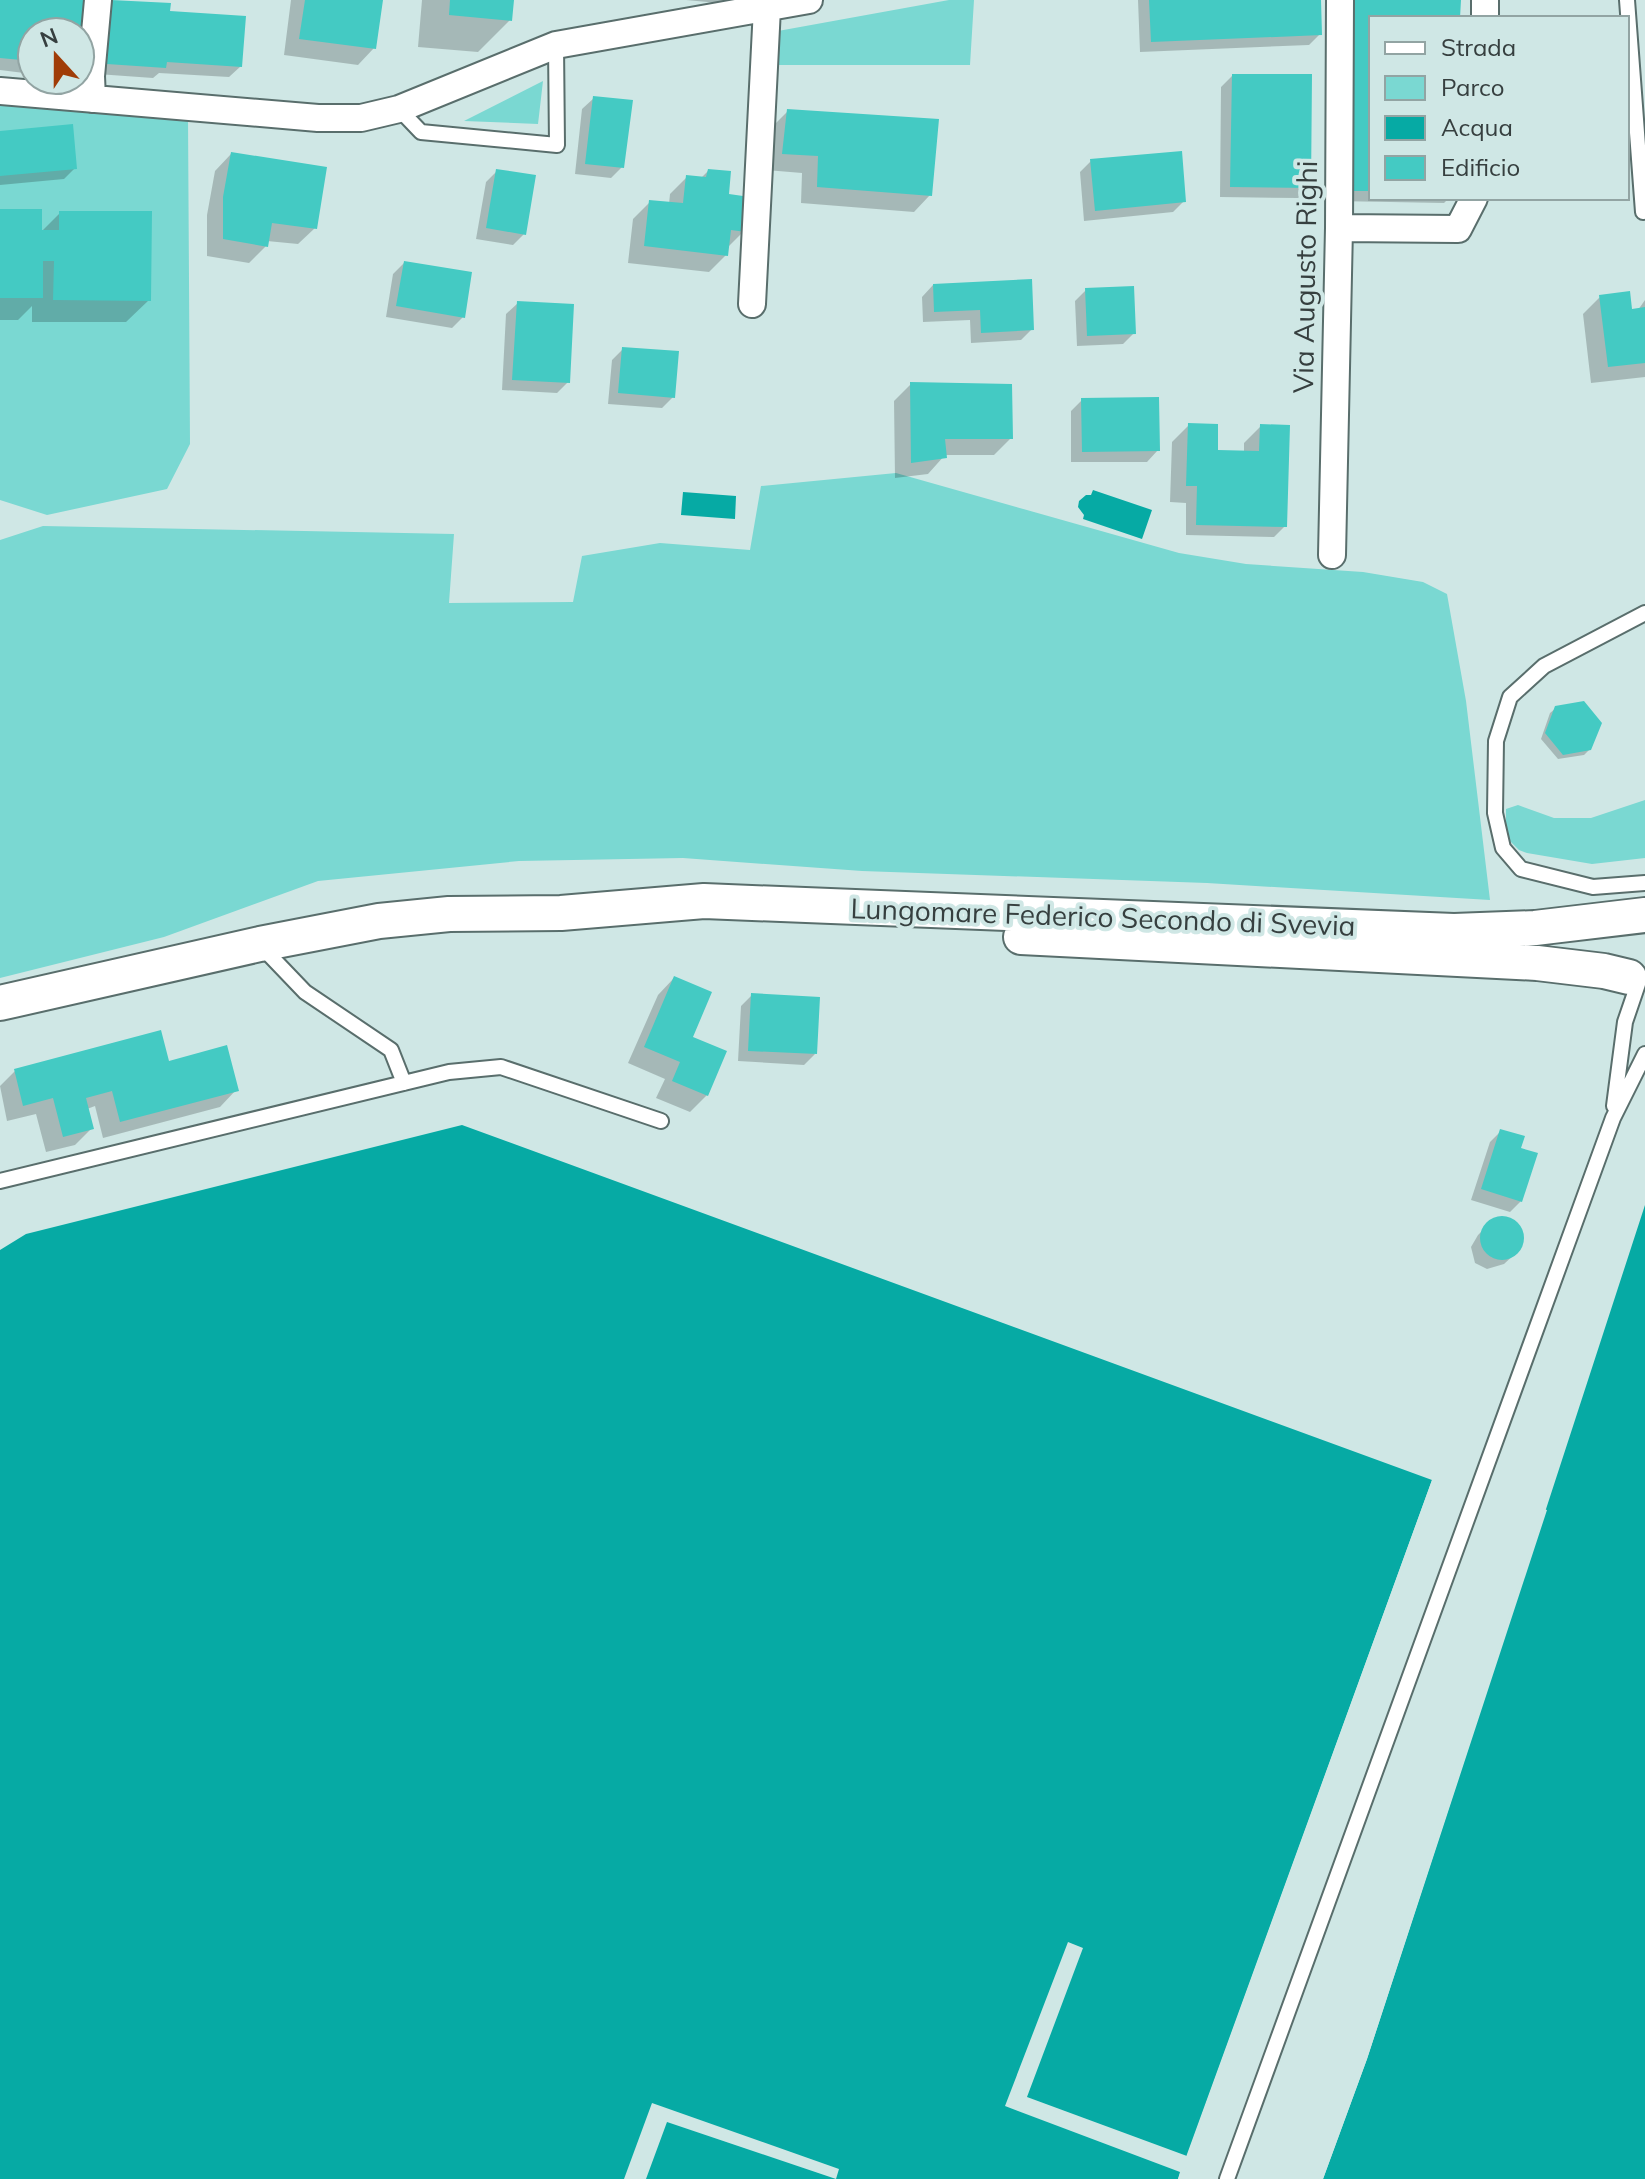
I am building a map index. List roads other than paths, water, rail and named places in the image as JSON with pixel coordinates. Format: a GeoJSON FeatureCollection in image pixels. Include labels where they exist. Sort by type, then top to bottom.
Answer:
{"type":"FeatureCollection","features":[{"type":"Feature","properties":{"kind":"street"},"geometry":{"type":"LineString","coordinates":[[92,99],[98,0]]}},
{"type":"Feature","properties":{"kind":"street"},"geometry":{"type":"LineString","coordinates":[[0,91],[318,118],[361,118],[399,109],[556,45],[809,0]]}},
{"type":"Feature","properties":{"kind":"street","name":"Via Augusto Righi"},"geometry":{"type":"LineString","coordinates":[[1332,555],[1340,0]]}},
{"type":"Feature","properties":{"kind":"street"},"geometry":{"type":"LineString","coordinates":[[752,304],[767,8]]}},
{"type":"Feature","properties":{"kind":"street"},"geometry":{"type":"LineString","coordinates":[[1339,228],[1458,229],[1473,200]]}},
{"type":"Feature","properties":{"kind":"street","name":"Lungomare Federico Secondo di Svevia"},"geometry":{"type":"LineString","coordinates":[[561,913],[704,901],[1454,931],[1535,928],[1645,915]]}},
{"type":"Feature","properties":{"kind":"street","name":"Lungomare Federico Secondo di Svevia"},"geometry":{"type":"LineString","coordinates":[[0,1003],[260,944],[379,921],[449,914],[561,913],[1537,963],[1604,971],[1638,983]]}},
{"type":"Feature","properties":{"kind":"street"},"geometry":{"type":"LineString","coordinates":[[1638,983],[1619,957],[1619,946],[1629,926],[1645,915]]}},
{"type":"Feature","properties":{"kind":"lane"},"geometry":{"type":"LineString","coordinates":[[1629,26],[1643,212]]}},
{"type":"Feature","properties":{"kind":"lane"},"geometry":{"type":"LineString","coordinates":[[399,109],[421,132],[557,145],[556,45]]}},
{"type":"Feature","properties":{"kind":"lane"},"geometry":{"type":"LineString","coordinates":[[1645,613],[1544,666],[1510,697],[1496,741],[1495,813],[1503,848],[1521,869],[1593,887],[1645,883]]}},
{"type":"Feature","properties":{"kind":"lane"},"geometry":{"type":"LineString","coordinates":[[260,944],[305,992],[391,1050],[404,1083]]}},
{"type":"Feature","properties":{"kind":"lane"},"geometry":{"type":"LineString","coordinates":[[1613,1118],[1625,1022],[1638,983]]}},
{"type":"Feature","properties":{"kind":"lane"},"geometry":{"type":"LineString","coordinates":[[1227,2179],[1613,1118],[1645,1054]]}},
{"type":"Feature","properties":{"kind":"lane"},"geometry":{"type":"LineString","coordinates":[[0,1181],[449,1072],[501,1067],[661,1121]]}},
{"type":"Feature","properties":{"kind":"water"},"geometry":{"type":"Polygon","coordinates":[[[1093,490],[1152,510],[1142,539],[1083,519],[1079,501],[1091,495],[1093,490]]]}},
{"type":"Feature","properties":{"kind":"water"},"geometry":{"type":"Polygon","coordinates":[[[683,492],[736,496],[735,519],[681,515],[683,492]]]}},
{"type":"Feature","properties":{"kind":"water"},"geometry":{"type":"Polygon","coordinates":[[[462,1125],[1432,1480],[1178,2179],[0,2179],[0,1250],[26,1234],[462,1125]]]}},
{"type":"Feature","properties":{"kind":"water"},"geometry":{"type":"Polygon","coordinates":[[[1645,1205],[1645,2179],[1323,2179],[1367,2059],[1645,1205]]]}}]}
